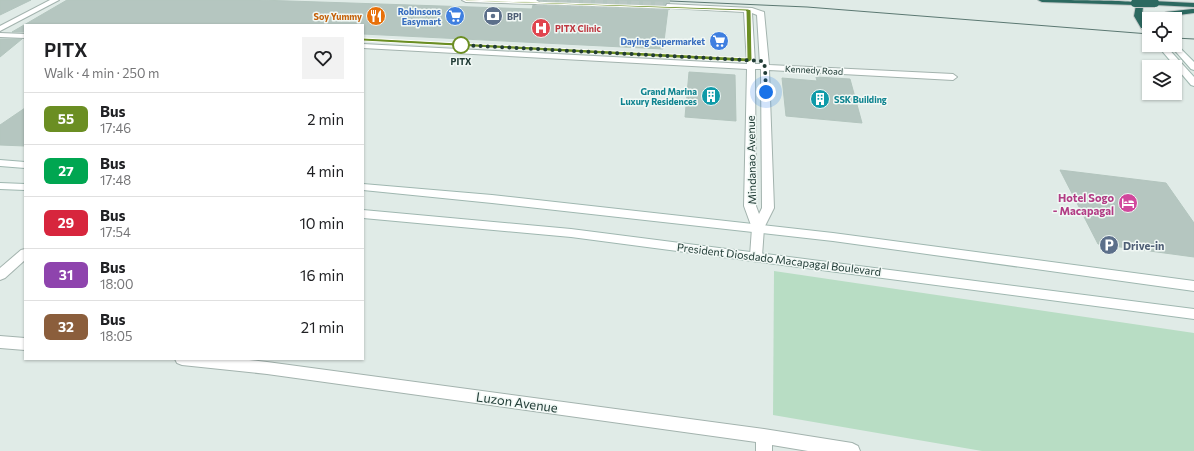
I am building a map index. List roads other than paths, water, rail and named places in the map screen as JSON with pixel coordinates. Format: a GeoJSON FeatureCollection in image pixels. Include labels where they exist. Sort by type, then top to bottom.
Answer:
{"type":"FeatureCollection","features":[{"type":"Feature","properties":{"kind":"highway"},"geometry":{"type":"LineString","coordinates":[[1042,0],[1137,5],[1155,3],[1194,5]]}},
{"type":"Feature","properties":{"kind":"highway"},"geometry":{"type":"LineString","coordinates":[[1137,5],[1138,16],[1142,21]]}},
{"type":"Feature","properties":{"kind":"highway"},"geometry":{"type":"LineString","coordinates":[[1182,12],[1194,11]]}},
{"type":"Feature","properties":{"kind":"street"},"geometry":{"type":"LineString","coordinates":[[0,23],[44,0]]}},
{"type":"Feature","properties":{"kind":"street"},"geometry":{"type":"LineString","coordinates":[[0,30],[55,0]]}},
{"type":"Feature","properties":{"kind":"street"},"geometry":{"type":"LineString","coordinates":[[466,0],[535,2]]}},
{"type":"Feature","properties":{"kind":"street"},"geometry":{"type":"LineString","coordinates":[[670,6],[748,10]]}},
{"type":"Feature","properties":{"kind":"street","name":"Mindanao Avenue"},"geometry":{"type":"LineString","coordinates":[[756,256],[758,228],[768,208],[764,64],[762,16],[758,12],[748,10],[750,63],[750,206],[758,228]]}},
{"type":"Feature","properties":{"kind":"street"},"geometry":{"type":"LineString","coordinates":[[0,35],[24,36]]}},
{"type":"Feature","properties":{"kind":"street","name":"Kennedy Road"},"geometry":{"type":"LineString","coordinates":[[364,39],[503,50]]}},
{"type":"Feature","properties":{"kind":"street"},"geometry":{"type":"LineString","coordinates":[[0,42],[24,40]]}},
{"type":"Feature","properties":{"kind":"street","name":"Kennedy Road"},"geometry":{"type":"LineString","coordinates":[[364,46],[503,50],[951,74]]}},
{"type":"Feature","properties":{"kind":"street"},"geometry":{"type":"LineString","coordinates":[[1167,52],[1194,82]]}},
{"type":"Feature","properties":{"kind":"street"},"geometry":{"type":"LineString","coordinates":[[1180,52],[1194,67]]}},
{"type":"Feature","properties":{"kind":"street"},"geometry":{"type":"LineString","coordinates":[[0,163],[24,164]]}},
{"type":"Feature","properties":{"kind":"street"},"geometry":{"type":"LineString","coordinates":[[0,186],[24,187]]}},
{"type":"Feature","properties":{"kind":"street"},"geometry":{"type":"LineString","coordinates":[[364,187],[430,192],[758,228],[897,245],[1194,286]]}},
{"type":"Feature","properties":{"kind":"street","name":"President Diosdado Macapagal Boulevard"},"geometry":{"type":"LineString","coordinates":[[364,214],[571,233],[1194,314]]}},
{"type":"Feature","properties":{"kind":"street"},"geometry":{"type":"LineString","coordinates":[[0,275],[24,253]]}},
{"type":"Feature","properties":{"kind":"street"},"geometry":{"type":"LineString","coordinates":[[0,342],[24,344]]}},
{"type":"Feature","properties":{"kind":"street","name":"Luzon Avenue"},"geometry":{"type":"LineString","coordinates":[[190,360],[275,370],[764,443],[852,451]]}},
{"type":"Feature","properties":{"kind":"tunnel"},"geometry":{"type":"LineString","coordinates":[[535,2],[670,6]]}},
{"type":"Feature","properties":{"kind":"tram line"},"geometry":{"type":"LineString","coordinates":[[670,1],[807,7],[1142,33]]}},
{"type":"Feature","properties":{"kind":"tram line"},"geometry":{"type":"LineString","coordinates":[[1182,38],[1194,39]]}},
{"type":"Feature","properties":{"kind":"place","name":"Soy Yummy"},"geometry":{"type":"Point","coordinates":[376,16]}},
{"type":"Feature","properties":{"kind":"place","name":"Robinsons Easymart"},"geometry":{"type":"Point","coordinates":[455,16]}},
{"type":"Feature","properties":{"kind":"place","name":"BPI"},"geometry":{"type":"Point","coordinates":[493,16]}},
{"type":"Feature","properties":{"kind":"place","name":"PITX Clinic"},"geometry":{"type":"Point","coordinates":[541,28]}},
{"type":"Feature","properties":{"kind":"place","name":"Daying Supermarket"},"geometry":{"type":"Point","coordinates":[719,41]}},
{"type":"Feature","properties":{"kind":"place","name":"PITX"},"geometry":{"type":"Point","coordinates":[461,45]}},
{"type":"Feature","properties":{"kind":"place","name":"Grand Marina Luxury Residences"},"geometry":{"type":"Point","coordinates":[711,96]}},
{"type":"Feature","properties":{"kind":"place","name":"SSK Building"},"geometry":{"type":"Point","coordinates":[820,99]}},
{"type":"Feature","properties":{"kind":"place","name":"Hotel Sogo - Macapagal"},"geometry":{"type":"Point","coordinates":[1128,203]}},
{"type":"Feature","properties":{"kind":"place","name":"Drive-in"},"geometry":{"type":"Point","coordinates":[1109,245]}}]}
